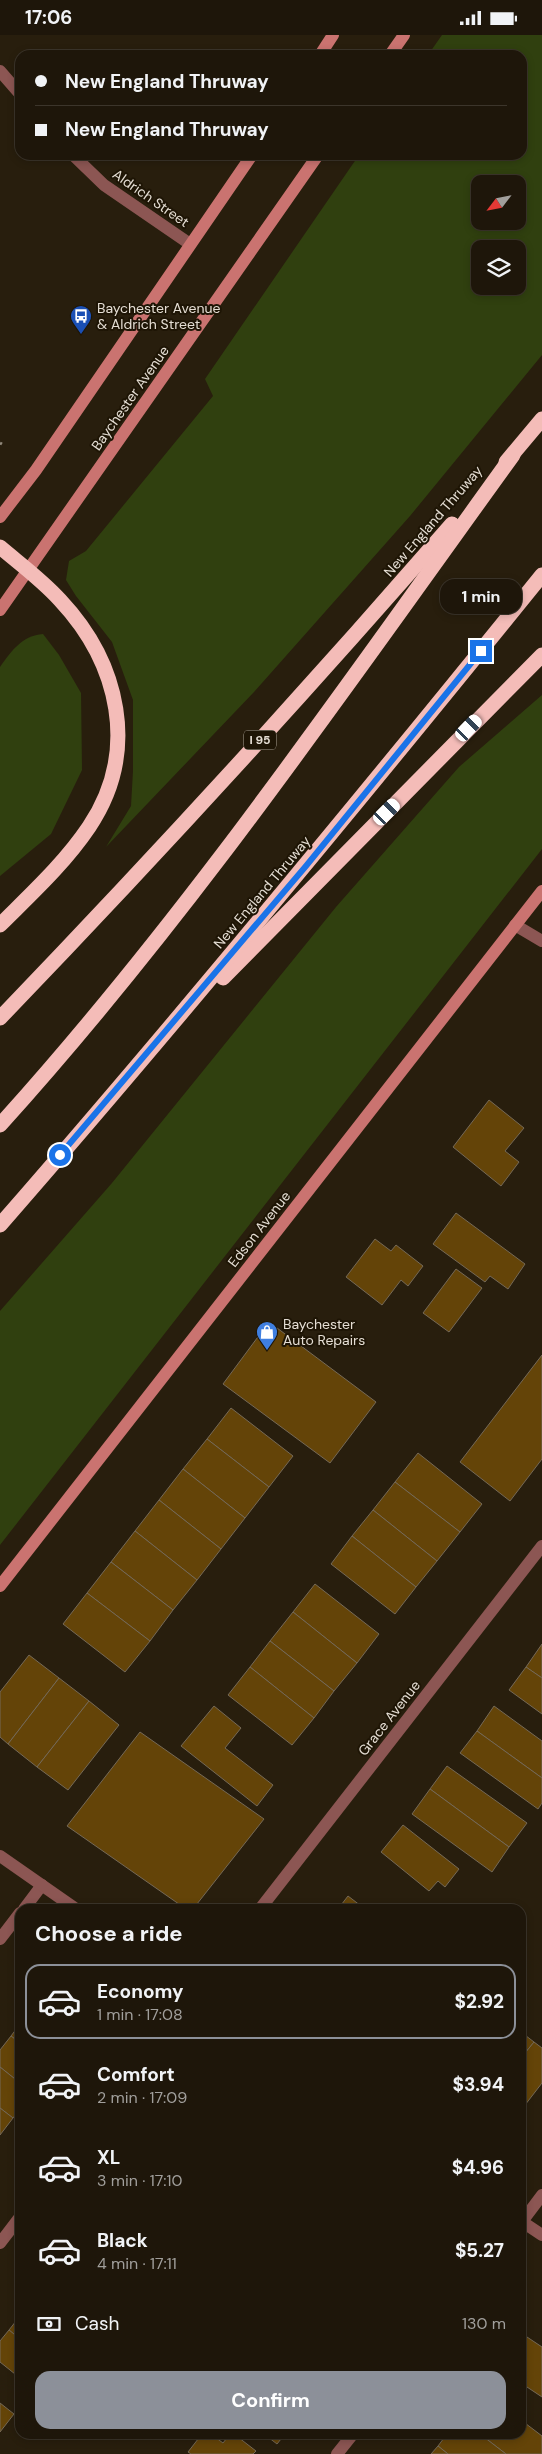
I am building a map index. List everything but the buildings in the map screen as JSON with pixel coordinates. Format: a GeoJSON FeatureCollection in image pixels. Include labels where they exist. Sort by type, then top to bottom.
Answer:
{"type":"FeatureCollection","features":[{"type":"Feature","properties":{"kind":"highway","name":"New England Thruway"},"geometry":{"type":"LineString","coordinates":[[0,1018],[174,834],[335,659],[542,419]]}},
{"type":"Feature","properties":{"kind":"highway"},"geometry":{"type":"LineString","coordinates":[[0,1125],[151,947],[217,864],[512,455]]}},
{"type":"Feature","properties":{"kind":"highway"},"geometry":{"type":"LineString","coordinates":[[0,547],[58,598],[92,643],[115,695],[118,717],[118,745],[113,774],[103,801],[90,826],[71,852],[0,925]]}},
{"type":"Feature","properties":{"kind":"highway","name":"New England Thruway"},"geometry":{"type":"LineString","coordinates":[[0,1225],[329,838],[542,575]]}},
{"type":"Feature","properties":{"kind":"highway"},"geometry":{"type":"LineString","coordinates":[[139,1062],[542,655]]}},
{"type":"Feature","properties":{"kind":"main road"},"geometry":{"type":"LineString","coordinates":[[323,50],[333,35]]}},
{"type":"Feature","properties":{"kind":"main road"},"geometry":{"type":"LineString","coordinates":[[394,50],[404,35]]}},
{"type":"Feature","properties":{"kind":"main road"},"geometry":{"type":"LineString","coordinates":[[0,517],[36,470],[249,160]]}},
{"type":"Feature","properties":{"kind":"main road","name":"Baychester Avenue"},"geometry":{"type":"LineString","coordinates":[[0,610],[315,160]]}},
{"type":"Feature","properties":{"kind":"main road","name":"Edson Avenue"},"geometry":{"type":"LineString","coordinates":[[0,1586],[542,891]]}},
{"type":"Feature","properties":{"kind":"street"},"geometry":{"type":"LineString","coordinates":[[0,71],[15,88]]}},
{"type":"Feature","properties":{"kind":"street","name":"Aldrich Street"},"geometry":{"type":"LineString","coordinates":[[78,160],[104,185],[190,244]]}},
{"type":"Feature","properties":{"kind":"street"},"geometry":{"type":"LineString","coordinates":[[515,925],[542,941]]}},
{"type":"Feature","properties":{"kind":"street","name":"Grace Avenue"},"geometry":{"type":"LineString","coordinates":[[264,1904],[542,1546]]}},
{"type":"Feature","properties":{"kind":"street"},"geometry":{"type":"LineString","coordinates":[[0,1856],[69,1904]]}},
{"type":"Feature","properties":{"kind":"street"},"geometry":{"type":"LineString","coordinates":[[28,1904],[42,1885]]}},
{"type":"Feature","properties":{"kind":"street"},"geometry":{"type":"LineString","coordinates":[[0,1939],[15,1920]]}},
{"type":"Feature","properties":{"kind":"street"},"geometry":{"type":"LineString","coordinates":[[526,2217],[542,2195]]}},
{"type":"Feature","properties":{"kind":"street"},"geometry":{"type":"LineString","coordinates":[[0,2243],[15,2224]]}},
{"type":"Feature","properties":{"kind":"street"},"geometry":{"type":"LineString","coordinates":[[526,2225],[542,2235]]}},
{"type":"Feature","properties":{"kind":"street"},"geometry":{"type":"LineString","coordinates":[[337,2454],[350,2439]]}},
{"type":"Feature","properties":{"kind":"green space"},"geometry":{"type":"Polygon","coordinates":[[[442,35],[542,35],[542,355],[410,516],[254,692],[106,847],[131,806],[133,700],[112,642],[76,596],[66,580],[69,561],[86,551],[213,396],[205,379],[356,160],[527,160],[527,50],[432,50],[442,35]]]}},
{"type":"Feature","properties":{"kind":"green space"},"geometry":{"type":"Polygon","coordinates":[[[43,634],[59,655],[81,693],[82,770],[51,834],[0,876],[0,667],[13,650],[23,641],[43,634]]]}},
{"type":"Feature","properties":{"kind":"green space"},"geometry":{"type":"Polygon","coordinates":[[[542,695],[542,849],[0,1545],[0,1311],[112,1183],[336,907],[459,767],[542,695]]]}},
{"type":"Feature","properties":{"kind":"place","name":"Baychester Avenue & Aldrich Street"},"geometry":{"type":"Point","coordinates":[81,335]}},
{"type":"Feature","properties":{"kind":"place","name":"Baychester Auto Repairs"},"geometry":{"type":"Point","coordinates":[267,1351]}},
{"type":"Feature","properties":{"kind":"route"},"geometry":{"type":"LineString","coordinates":[[60,1155],[97,1114],[306,866],[481,651]]}}]}
